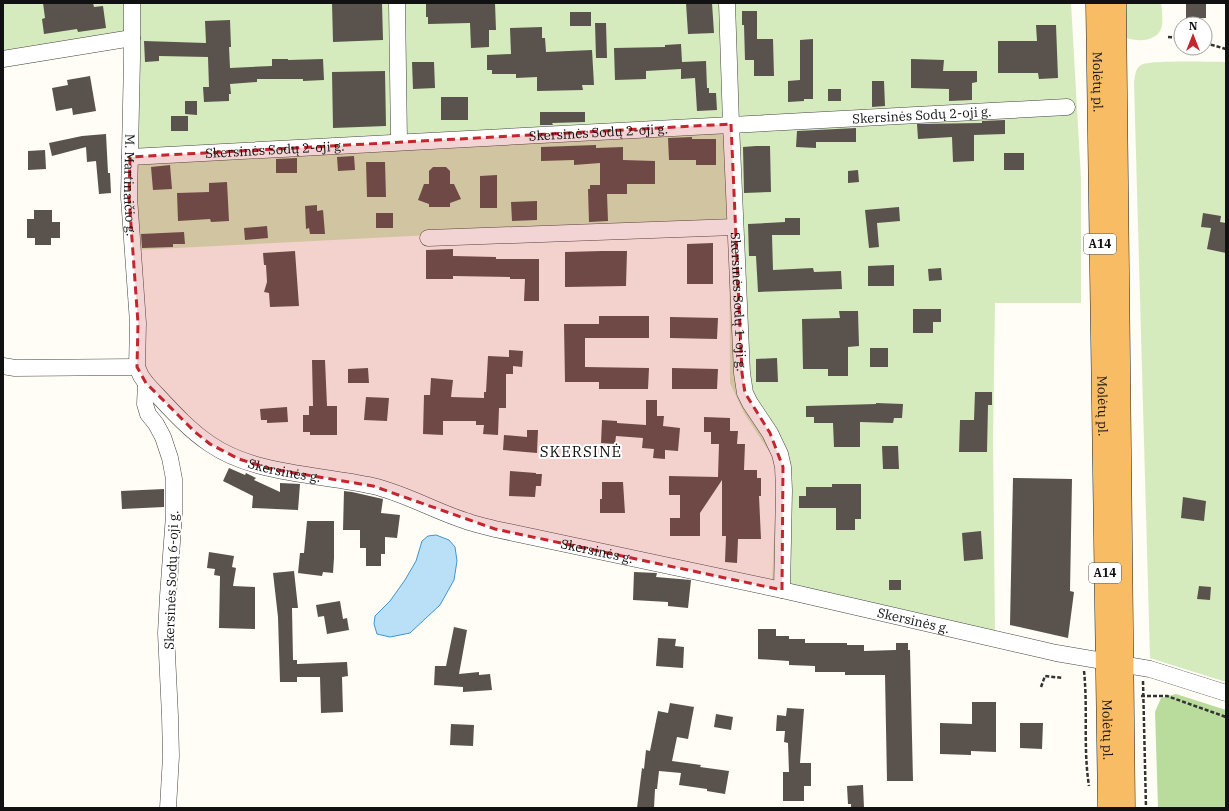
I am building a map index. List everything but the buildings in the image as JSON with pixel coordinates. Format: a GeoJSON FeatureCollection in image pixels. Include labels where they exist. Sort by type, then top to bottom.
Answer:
{"type":"FeatureCollection","features":[{"type":"Feature","properties":{"kind":"highway","name":"Molėtų pl."},"geometry":{"type":"LineString","coordinates":[[1097,3],[1124,665],[1133,696],[1124,808]]}},
{"type":"Feature","properties":{"kind":"highway","name":"Molėtų pl."},"geometry":{"type":"LineString","coordinates":[[1109,808],[1124,665],[1115,3]]}},
{"type":"Feature","properties":{"kind":"street","name":"M. Martinaičio g."},"geometry":{"type":"LineString","coordinates":[[132,3],[129,197],[138,323],[137,367]]}},
{"type":"Feature","properties":{"kind":"street"},"geometry":{"type":"LineString","coordinates":[[397,3],[398,141]]}},
{"type":"Feature","properties":{"kind":"street","name":"Skersinės Sodų 1-oji g."},"geometry":{"type":"LineString","coordinates":[[727,3],[742,373],[746,393],[750,403],[770,433],[780,454],[784,490],[782,590]]}},
{"type":"Feature","properties":{"kind":"street"},"geometry":{"type":"LineString","coordinates":[[3,59],[132,38]]}},
{"type":"Feature","properties":{"kind":"street","name":"Skersinės Sodų 2-oji g."},"geometry":{"type":"LineString","coordinates":[[130,156],[1067,107]]}},
{"type":"Feature","properties":{"kind":"street"},"geometry":{"type":"LineString","coordinates":[[428,238],[735,227]]}},
{"type":"Feature","properties":{"kind":"street"},"geometry":{"type":"LineString","coordinates":[[3,366],[15,368],[137,367]]}},
{"type":"Feature","properties":{"kind":"street","name":"Skersinės g."},"geometry":{"type":"LineString","coordinates":[[137,367],[146,383],[194,432],[224,453],[271,469],[373,486],[402,494],[469,522],[496,529],[782,590],[1004,642],[1124,665],[1226,693]]}},
{"type":"Feature","properties":{"kind":"street","name":"Skersinės Sodų 6-oji g."},"geometry":{"type":"LineString","coordinates":[[146,383],[144,404],[148,414],[156,424],[163,437],[170,458],[174,479],[174,516],[166,633],[171,756],[168,808]]}},
{"type":"Feature","properties":{"kind":"path"},"geometry":{"type":"LineString","coordinates":[[1168,37],[1173,37]]}},
{"type":"Feature","properties":{"kind":"path"},"geometry":{"type":"LineString","coordinates":[[1213,45],[1226,48]]}},
{"type":"Feature","properties":{"kind":"path"},"geometry":{"type":"LineString","coordinates":[[1082,658],[1086,695],[1086,763],[1091,793]]}},
{"type":"Feature","properties":{"kind":"path"},"geometry":{"type":"LineString","coordinates":[[1124,665],[1133,696],[1146,808]]}},
{"type":"Feature","properties":{"kind":"path"},"geometry":{"type":"LineString","coordinates":[[1041,687],[1046,676],[1063,678]]}},
{"type":"Feature","properties":{"kind":"path"},"geometry":{"type":"LineString","coordinates":[[1133,696],[1167,696],[1226,717]]}},
{"type":"Feature","properties":{"kind":"highlighted area"},"geometry":{"type":"Polygon","coordinates":[[[731,124],[742,373],[745,393],[770,433],[783,467],[782,590],[495,529],[373,486],[271,469],[239,459],[210,444],[195,432],[146,383],[137,367],[138,323],[129,197],[130,157],[731,124]]]}},
{"type":"Feature","properties":{"kind":"green space"},"geometry":{"type":"Polygon","coordinates":[[[3,3],[1071,3],[1081,179],[1081,303],[995,303],[993,439],[995,633],[772,583],[777,470],[772,456],[744,413],[730,383],[729,220],[136,250],[137,45],[3,68],[3,3]]]}},
{"type":"Feature","properties":{"kind":"green space"},"geometry":{"type":"Polygon","coordinates":[[[1122,3],[1161,3],[1162,26],[1157,35],[1147,40],[1126,38],[1122,3]]]}},
{"type":"Feature","properties":{"kind":"green space"},"geometry":{"type":"Polygon","coordinates":[[[1226,62],[1226,682],[1150,658],[1134,82],[1138,68],[1146,63],[1226,62]]]}},
{"type":"Feature","properties":{"kind":"green space"},"geometry":{"type":"Polygon","coordinates":[[[1176,694],[1226,710],[1226,808],[1158,808],[1155,712],[1161,698],[1176,694]]]}},
{"type":"Feature","properties":{"kind":"water"},"geometry":{"type":"Polygon","coordinates":[[[436,535],[449,540],[455,547],[457,561],[454,580],[440,605],[410,633],[390,637],[377,634],[374,624],[375,616],[390,601],[405,580],[416,561],[422,541],[428,536],[436,535]]]}},
{"type":"Feature","properties":{"kind":"district","name":"SKERSINĖ"},"geometry":{"type":"Point","coordinates":[581,452]}}]}
